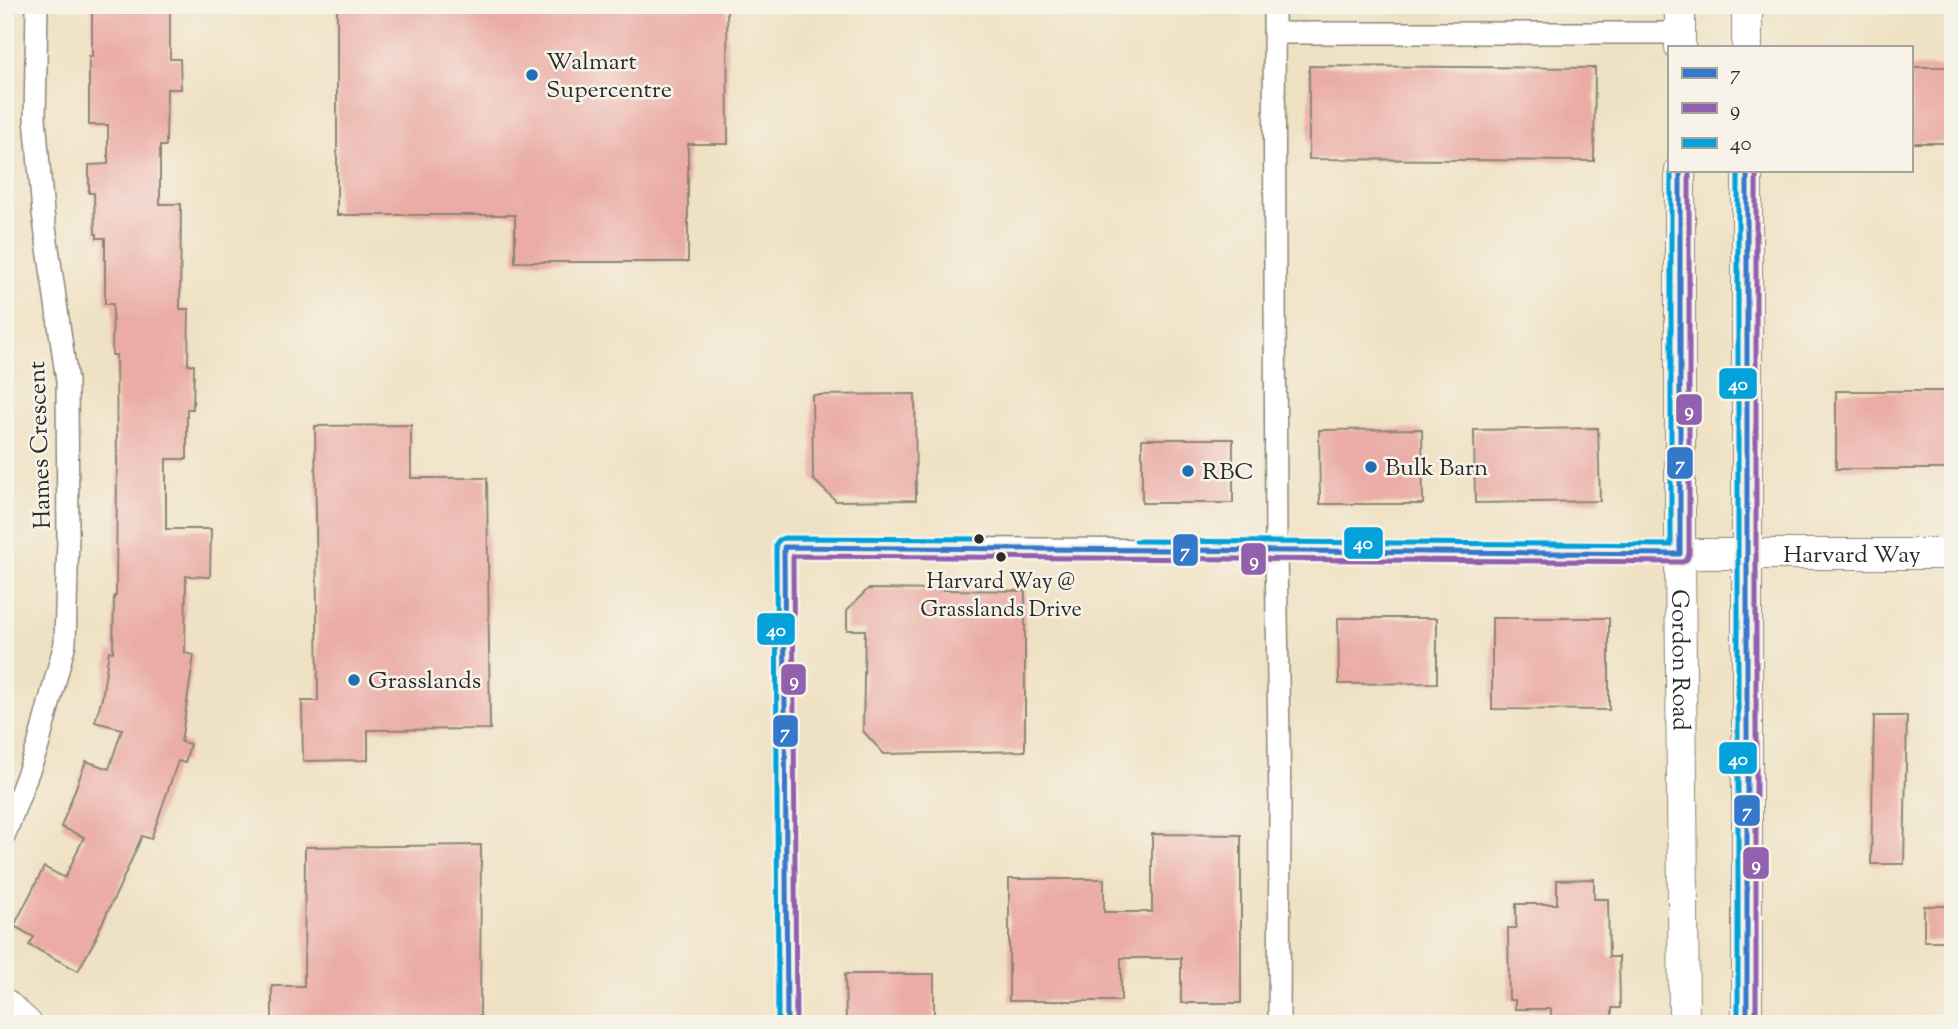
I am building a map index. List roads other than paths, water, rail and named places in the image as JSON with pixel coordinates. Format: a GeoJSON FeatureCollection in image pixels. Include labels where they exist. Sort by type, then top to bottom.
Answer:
{"type":"FeatureCollection","features":[{"type":"Feature","properties":{"kind":"main road"},"geometry":{"type":"LineString","coordinates":[[1747,5],[1747,46]]}},
{"type":"Feature","properties":{"kind":"main road","name":"Gordon Road"},"geometry":{"type":"LineString","coordinates":[[1680,172],[1684,1024]]}},
{"type":"Feature","properties":{"kind":"main road"},"geometry":{"type":"LineString","coordinates":[[1747,172],[1747,1024]]}},
{"type":"Feature","properties":{"kind":"main road","name":"Harvard Way"},"geometry":{"type":"LineString","coordinates":[[1680,554],[1953,554]]}},
{"type":"Feature","properties":{"kind":"main road"},"geometry":{"type":"LineString","coordinates":[[5,1004],[27,1024]]}},
{"type":"Feature","properties":{"kind":"street","name":"Hames Crescent"},"geometry":{"type":"LineString","coordinates":[[5,834],[38,746],[65,643],[68,537],[67,381],[43,213],[35,118],[37,5]]}},
{"type":"Feature","properties":{"kind":"street"},"geometry":{"type":"LineString","coordinates":[[1274,5],[1279,1024]]}},
{"type":"Feature","properties":{"kind":"street"},"geometry":{"type":"LineString","coordinates":[[1275,33],[1680,29]]}},
{"type":"Feature","properties":{"kind":"street","name":"Harvard Way"},"geometry":{"type":"LineString","coordinates":[[787,1024],[784,547],[1680,554]]}},
{"type":"Feature","properties":{"kind":"place","name":"Walmart Supercentre"},"geometry":{"type":"Point","coordinates":[532,75]}},
{"type":"Feature","properties":{"kind":"place","name":"Bulk Barn"},"geometry":{"type":"Point","coordinates":[1371,467]}},
{"type":"Feature","properties":{"kind":"place","name":"RBC"},"geometry":{"type":"Point","coordinates":[1188,471]}},
{"type":"Feature","properties":{"kind":"place","name":"Harvard Way @ Grasslands Drive"},"geometry":{"type":"Point","coordinates":[1001,557]}},
{"type":"Feature","properties":{"kind":"place","name":"Grasslands"},"geometry":{"type":"Point","coordinates":[354,680]}}]}
